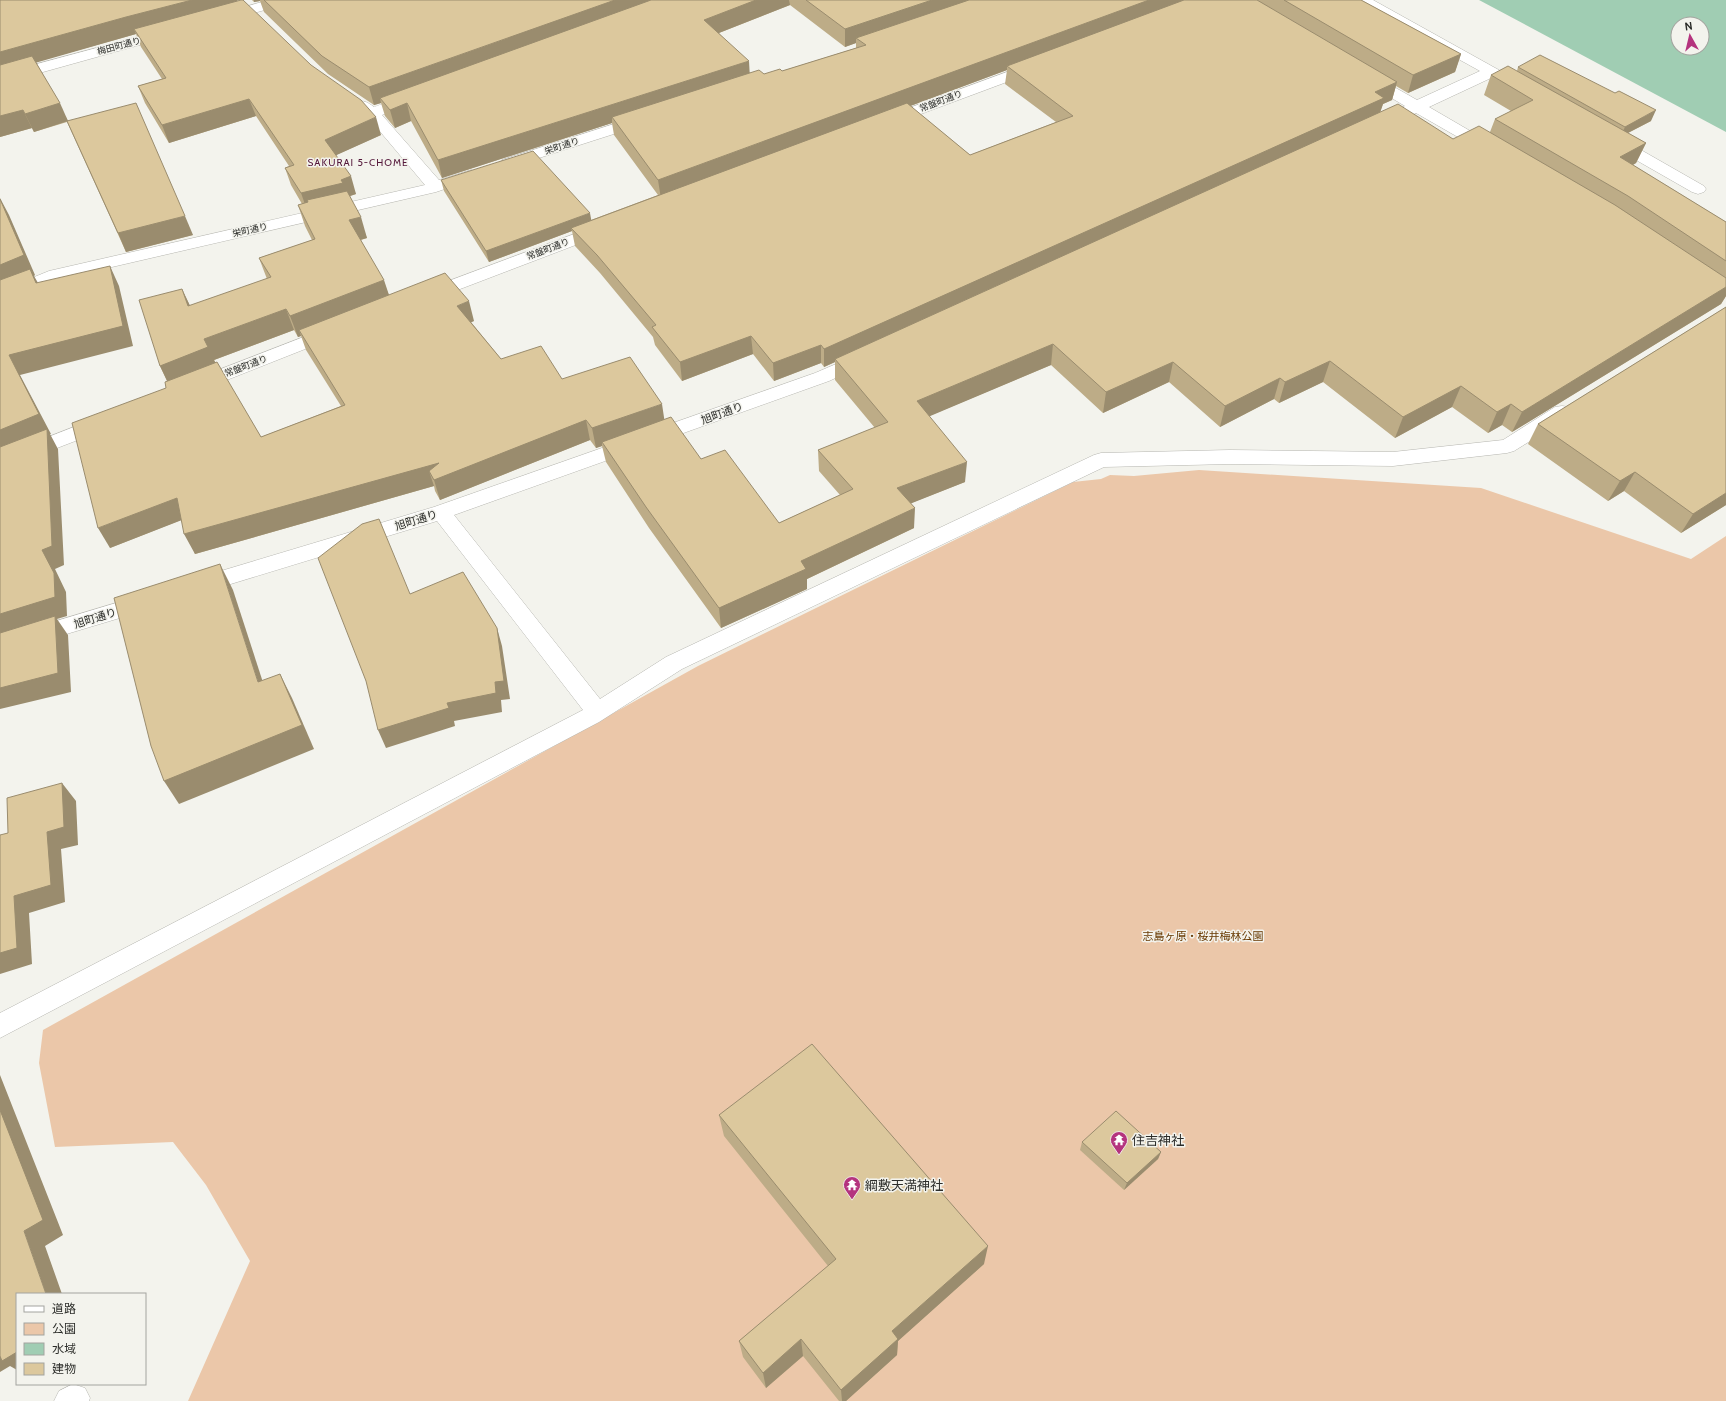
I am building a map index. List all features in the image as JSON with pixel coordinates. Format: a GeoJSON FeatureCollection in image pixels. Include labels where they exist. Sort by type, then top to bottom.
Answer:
{"type":"FeatureCollection","features":[{"type":"Feature","properties":{"kind":"street"},"geometry":{"type":"LineString","coordinates":[[214,20],[285,0]]}},
{"type":"Feature","properties":{"kind":"street"},"geometry":{"type":"LineString","coordinates":[[1362,0],[1513,84]]}},
{"type":"Feature","properties":{"kind":"street","name":"梅田町通り"},"geometry":{"type":"LineString","coordinates":[[0,79],[184,28]]}},
{"type":"Feature","properties":{"kind":"street","name":"常盤町通り"},"geometry":{"type":"LineString","coordinates":[[877,125],[1048,61]]}},
{"type":"Feature","properties":{"kind":"street"},"geometry":{"type":"LineString","coordinates":[[1356,71],[1504,158]]}},
{"type":"Feature","properties":{"kind":"street"},"geometry":{"type":"LineString","coordinates":[[1367,129],[1492,72]]}},
{"type":"Feature","properties":{"kind":"street"},"geometry":{"type":"LineString","coordinates":[[372,113],[424,94]]}},
{"type":"Feature","properties":{"kind":"street"},"geometry":{"type":"LineString","coordinates":[[347,96],[372,113],[436,187]]}},
{"type":"Feature","properties":{"kind":"street","name":"栄町通り"},"geometry":{"type":"LineString","coordinates":[[496,167],[654,116]]}},
{"type":"Feature","properties":{"kind":"street"},"geometry":{"type":"LineString","coordinates":[[1601,134],[1698,189]]}},
{"type":"Feature","properties":{"kind":"street","name":"栄町通り"},"geometry":{"type":"LineString","coordinates":[[0,297],[55,276],[436,187],[481,172]]}},
{"type":"Feature","properties":{"kind":"street","name":"常盤町通り"},"geometry":{"type":"LineString","coordinates":[[417,299],[617,223]]}},
{"type":"Feature","properties":{"kind":"street","name":"常盤町通り"},"geometry":{"type":"LineString","coordinates":[[186,390],[350,325]]}},
{"type":"Feature","properties":{"kind":"street","name":"旭町通り"},"geometry":{"type":"LineString","coordinates":[[183,591],[441,512],[822,377],[879,351]]}},
{"type":"Feature","properties":{"kind":"street"},"geometry":{"type":"LineString","coordinates":[[0,1026],[596,712],[674,663],[1101,460],[1230,457],[1393,459],[1507,446],[1580,400]]}},
{"type":"Feature","properties":{"kind":"street"},"geometry":{"type":"LineString","coordinates":[[0,463],[119,416]]}},
{"type":"Feature","properties":{"kind":"street"},"geometry":{"type":"LineString","coordinates":[[441,512],[596,712]]}},
{"type":"Feature","properties":{"kind":"street","name":"旭町通り"},"geometry":{"type":"LineString","coordinates":[[0,646],[160,598]]}},
{"type":"Feature","properties":{"kind":"green space","name":"志島ヶ原・桜井梅林公園"},"geometry":{"type":"Polygon","coordinates":[[[1199,470],[1481,488],[1691,559],[1726,536],[1726,1401],[188,1401],[250,1261],[206,1185],[173,1142],[55,1147],[39,1063],[43,1030],[698,666],[1073,482],[1101,479],[1110,475],[1134,476],[1199,470]]]}},
{"type":"Feature","properties":{"kind":"water"},"geometry":{"type":"Polygon","coordinates":[[[1479,0],[1726,0],[1726,132],[1479,0]]]}},
{"type":"Feature","properties":{"kind":"building"},"geometry":{"type":"Polygon","coordinates":[[[0,0],[192,0],[0,52],[0,0]]]}},
{"type":"Feature","properties":{"kind":"building"},"geometry":{"type":"Polygon","coordinates":[[[243,0],[311,65],[361,100],[376,117],[325,140],[351,176],[341,180],[343,183],[301,193],[285,168],[294,165],[249,99],[162,125],[138,86],[166,78],[134,29],[243,0]]]}},
{"type":"Feature","properties":{"kind":"building"},"geometry":{"type":"Polygon","coordinates":[[[264,0],[615,0],[369,87],[322,56],[264,0]]]}},
{"type":"Feature","properties":{"kind":"building"},"geometry":{"type":"Polygon","coordinates":[[[651,0],[756,0],[704,20],[749,61],[438,160],[407,103],[390,110],[380,98],[651,0]]]}},
{"type":"Feature","properties":{"kind":"building"},"geometry":{"type":"Polygon","coordinates":[[[806,0],[932,0],[845,29],[806,0]]]}},
{"type":"Feature","properties":{"kind":"building"},"geometry":{"type":"Polygon","coordinates":[[[969,0],[1149,0],[658,180],[612,117],[759,70],[764,74],[780,69],[782,71],[866,45],[856,38],[969,0]]]}},
{"type":"Feature","properties":{"kind":"building"},"geometry":{"type":"Polygon","coordinates":[[[1184,0],[1257,0],[1397,82],[1375,92],[1384,98],[824,349],[821,345],[773,363],[751,336],[680,362],[652,327],[656,325],[597,255],[571,228],[907,103],[970,155],[1073,116],[1007,66],[1184,0]]]}},
{"type":"Feature","properties":{"kind":"building"},"geometry":{"type":"Polygon","coordinates":[[[1284,0],[1361,0],[1461,54],[1413,75],[1284,0]]]}},
{"type":"Feature","properties":{"kind":"building"},"geometry":{"type":"Polygon","coordinates":[[[1540,55],[1615,93],[1619,91],[1656,110],[1625,127],[1518,67],[1540,55]]]}},
{"type":"Feature","properties":{"kind":"building"},"geometry":{"type":"Polygon","coordinates":[[[32,56],[60,103],[25,114],[23,110],[0,116],[0,65],[32,56]]]}},
{"type":"Feature","properties":{"kind":"building"},"geometry":{"type":"Polygon","coordinates":[[[1508,66],[1646,143],[1620,157],[1726,222],[1726,261],[1628,196],[1495,119],[1533,100],[1491,75],[1508,66]]]}},
{"type":"Feature","properties":{"kind":"building"},"geometry":{"type":"Polygon","coordinates":[[[136,103],[185,216],[118,233],[67,121],[136,103]]]}},
{"type":"Feature","properties":{"kind":"building"},"geometry":{"type":"Polygon","coordinates":[[[1398,104],[1453,139],[1479,126],[1615,205],[1726,278],[1726,287],[1522,412],[1511,404],[1497,412],[1461,386],[1403,417],[1330,361],[1285,382],[1280,378],[1225,406],[1173,362],[1106,392],[1053,344],[917,401],[967,462],[897,488],[915,508],[801,561],[806,569],[719,608],[646,507],[602,442],[671,417],[701,459],[725,450],[779,523],[853,489],[818,450],[888,422],[835,359],[1398,104]]]}},
{"type":"Feature","properties":{"kind":"building"},"geometry":{"type":"Polygon","coordinates":[[[533,151],[590,213],[486,251],[441,180],[533,151]]]}},
{"type":"Feature","properties":{"kind":"building"},"geometry":{"type":"Polygon","coordinates":[[[347,191],[361,217],[349,220],[384,280],[290,316],[286,309],[204,339],[208,347],[160,366],[139,300],[182,289],[188,306],[271,277],[259,258],[315,239],[298,205],[308,202],[307,200],[347,191]]]}},
{"type":"Feature","properties":{"kind":"building"},"geometry":{"type":"Polygon","coordinates":[[[0,199],[24,255],[0,265],[0,199]]]}},
{"type":"Feature","properties":{"kind":"building"},"geometry":{"type":"Polygon","coordinates":[[[110,266],[123,326],[9,355],[39,414],[0,430],[0,280],[30,269],[36,283],[110,266]]]}},
{"type":"Feature","properties":{"kind":"building"},"geometry":{"type":"Polygon","coordinates":[[[445,273],[469,301],[457,306],[501,359],[541,346],[562,379],[630,357],[662,404],[592,428],[586,420],[434,480],[429,471],[439,463],[184,534],[177,498],[98,528],[72,423],[166,388],[165,382],[217,362],[261,437],[345,405],[299,330],[445,273]]]}},
{"type":"Feature","properties":{"kind":"building"},"geometry":{"type":"Polygon","coordinates":[[[1726,307],[1726,493],[1693,514],[1635,472],[1620,481],[1538,424],[1726,307]]]}},
{"type":"Feature","properties":{"kind":"building"},"geometry":{"type":"Polygon","coordinates":[[[47,429],[52,546],[42,550],[54,573],[55,597],[0,614],[0,447],[47,429]]]}},
{"type":"Feature","properties":{"kind":"building"},"geometry":{"type":"Polygon","coordinates":[[[379,519],[410,594],[463,572],[497,628],[504,681],[495,682],[496,693],[447,703],[449,708],[378,730],[366,681],[318,558],[362,524],[379,519]]]}},
{"type":"Feature","properties":{"kind":"building"},"geometry":{"type":"Polygon","coordinates":[[[220,564],[258,682],[280,674],[302,725],[164,781],[151,746],[114,598],[220,564]]]}},
{"type":"Feature","properties":{"kind":"building"},"geometry":{"type":"Polygon","coordinates":[[[55,616],[58,673],[0,688],[0,633],[55,616]]]}},
{"type":"Feature","properties":{"kind":"building"},"geometry":{"type":"Polygon","coordinates":[[[62,783],[64,827],[47,832],[51,885],[14,896],[17,948],[0,953],[0,835],[8,833],[7,798],[62,783]]]}},
{"type":"Feature","properties":{"kind":"building","name":"綱敷天満神社"},"geometry":{"type":"Polygon","coordinates":[[[812,1044],[988,1246],[892,1331],[898,1339],[841,1390],[801,1339],[763,1373],[739,1341],[836,1259],[719,1115],[812,1044]]]}},
{"type":"Feature","properties":{"kind":"building"},"geometry":{"type":"Polygon","coordinates":[[[0,1110],[43,1220],[24,1231],[46,1293],[16,1293],[16,1353],[2,1361],[0,1356],[0,1110]]]}},
{"type":"Feature","properties":{"kind":"building","name":"住吉神社"},"geometry":{"type":"Polygon","coordinates":[[[1116,1111],[1161,1152],[1127,1183],[1082,1142],[1116,1111]]]}},
{"type":"Feature","properties":{"kind":"place","name":"住吉神社"},"geometry":{"type":"Point","coordinates":[1119,1155]}},
{"type":"Feature","properties":{"kind":"place","name":"綱敷天満神社"},"geometry":{"type":"Point","coordinates":[852,1200]}},
{"type":"Feature","properties":{"kind":"district","name":"SAKURAI 5-CHOME"},"geometry":{"type":"Point","coordinates":[358,162]}}]}
